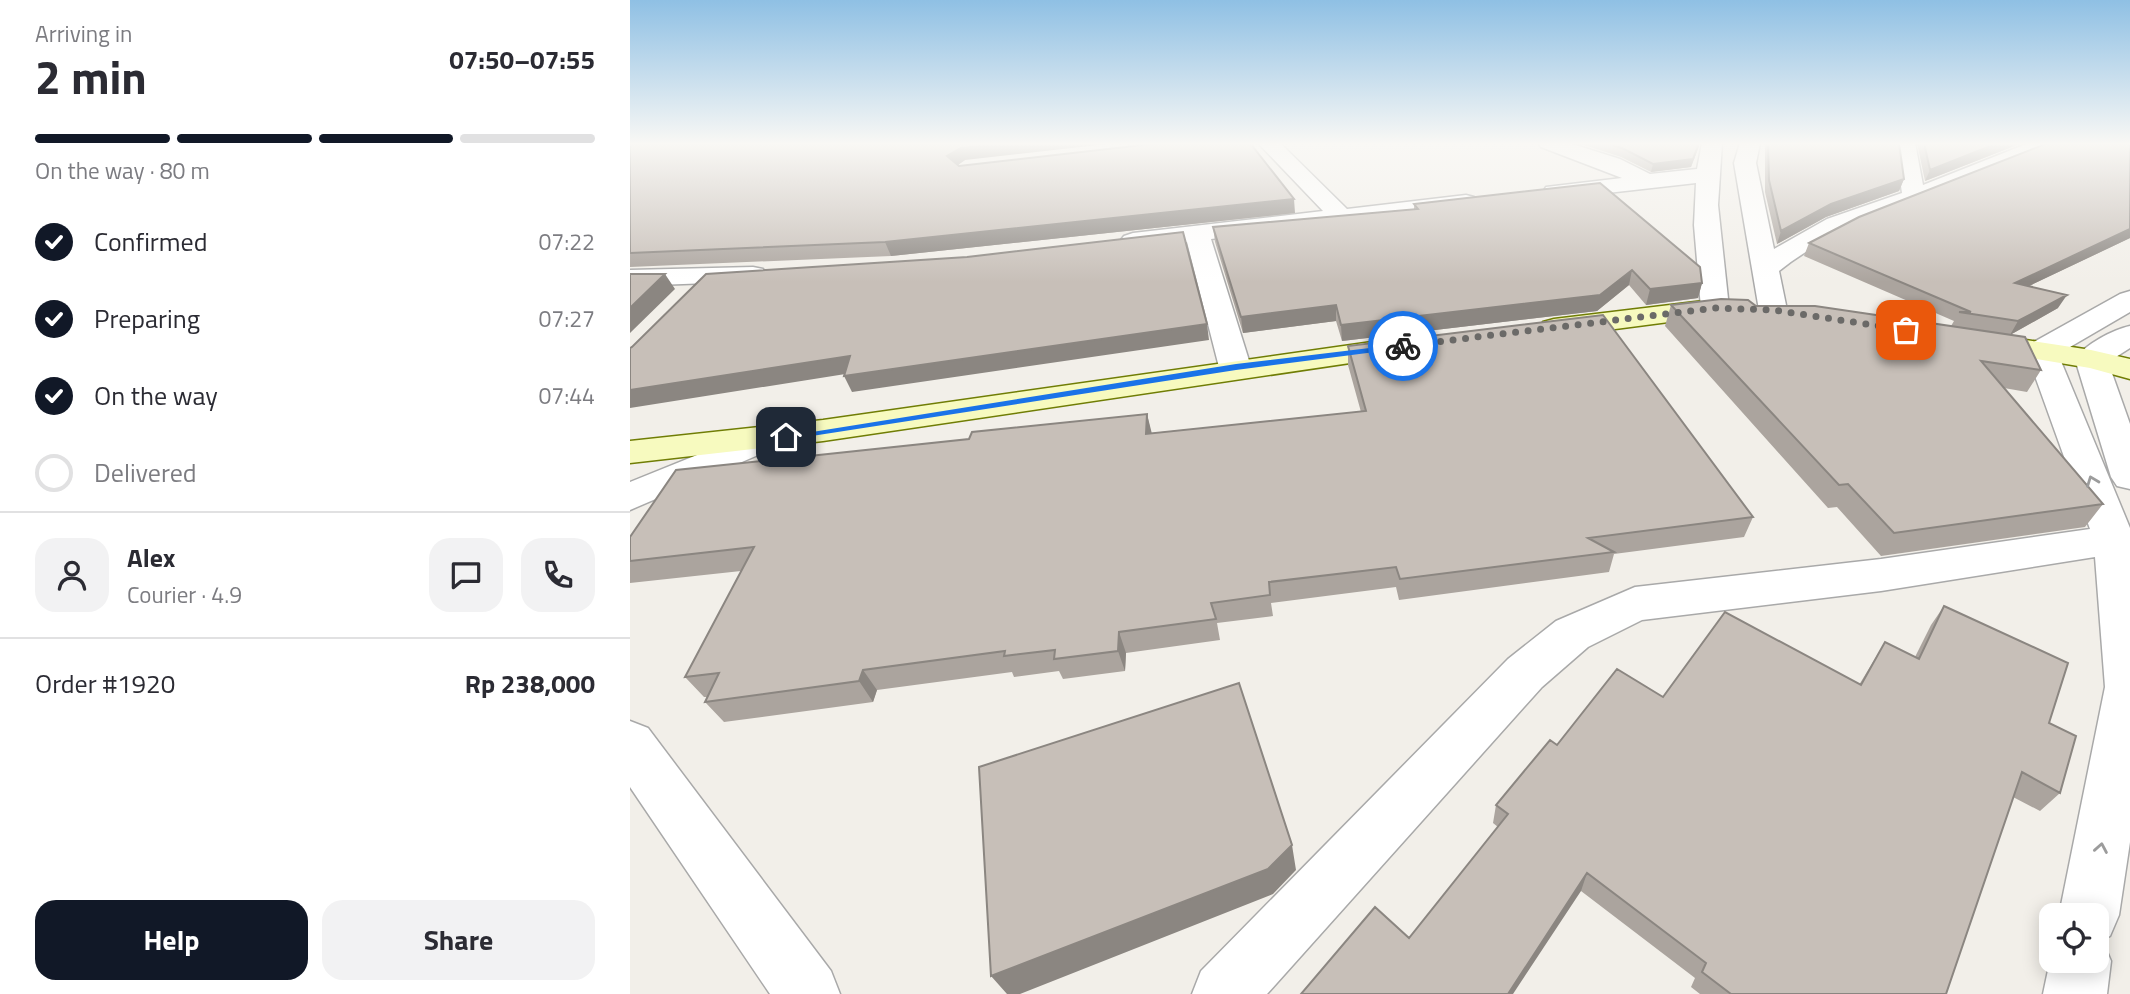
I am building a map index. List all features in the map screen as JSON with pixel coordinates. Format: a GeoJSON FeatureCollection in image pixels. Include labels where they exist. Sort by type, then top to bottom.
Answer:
{"type":"FeatureCollection","features":[{"type":"Feature","properties":{"kind":"street"},"geometry":{"type":"LineString","coordinates":[[1314,189],[1341,216]]}},
{"type":"Feature","properties":{"kind":"street"},"geometry":{"type":"LineString","coordinates":[[1528,195],[1580,189]]}},
{"type":"Feature","properties":{"kind":"street"},"geometry":{"type":"LineString","coordinates":[[1706,189],[1715,308]]}},
{"type":"Feature","properties":{"kind":"street"},"geometry":{"type":"LineString","coordinates":[[1523,331],[1715,308],[1787,312],[1766,268],[1750,189]]}},
{"type":"Feature","properties":{"kind":"street"},"geometry":{"type":"LineString","coordinates":[[1913,189],[1914,196]]}},
{"type":"Feature","properties":{"kind":"street"},"geometry":{"type":"LineString","coordinates":[[1766,268],[1794,245],[1822,228],[1931,189]]}},
{"type":"Feature","properties":{"kind":"street"},"geometry":{"type":"LineString","coordinates":[[1104,245],[1488,200]]}},
{"type":"Feature","properties":{"kind":"street"},"geometry":{"type":"LineString","coordinates":[[1197,233],[1236,367]]}},
{"type":"Feature","properties":{"kind":"street"},"geometry":{"type":"LineString","coordinates":[[630,278],[705,278],[772,274]]}},
{"type":"Feature","properties":{"kind":"street"},"geometry":{"type":"LineString","coordinates":[[677,307],[705,278]]}},
{"type":"Feature","properties":{"kind":"street"},"geometry":{"type":"LineString","coordinates":[[2041,351],[2130,300]]}},
{"type":"Feature","properties":{"kind":"street"},"geometry":{"type":"LineString","coordinates":[[2091,359],[2130,335]]}},
{"type":"Feature","properties":{"kind":"street"},"geometry":{"type":"LineString","coordinates":[[1947,336],[2091,359],[2130,369]]}},
{"type":"Feature","properties":{"kind":"street"},"geometry":{"type":"LineString","coordinates":[[630,452],[759,441],[1236,367],[1427,343]]}},
{"type":"Feature","properties":{"kind":"street"},"geometry":{"type":"LineString","coordinates":[[2041,351],[2122,541],[2129,687],[2091,903]]}},
{"type":"Feature","properties":{"kind":"street"},"geometry":{"type":"LineString","coordinates":[[2091,359],[2130,477]]}},
{"type":"Feature","properties":{"kind":"street"},"geometry":{"type":"LineString","coordinates":[[630,497],[759,441]]}},
{"type":"Feature","properties":{"kind":"street"},"geometry":{"type":"LineString","coordinates":[[1224,994],[1525,673],[1572,634],[1635,604],[1881,575],[2122,541]]}},
{"type":"Feature","properties":{"kind":"street"},"geometry":{"type":"LineString","coordinates":[[630,744],[808,994]]}},
{"type":"Feature","properties":{"kind":"street"},"geometry":{"type":"LineString","coordinates":[[2074,994],[2078,973]]}},
{"type":"Feature","properties":{"kind":"building"},"geometry":{"type":"Polygon","coordinates":[[[630,189],[1286,189],[1294,199],[885,242],[630,253],[630,189]]]}},
{"type":"Feature","properties":{"kind":"building"},"geometry":{"type":"Polygon","coordinates":[[[1543,189],[1608,189],[1700,267],[1702,283],[1650,289],[1632,270],[1600,295],[1341,325],[1336,305],[1241,317],[1213,227],[1418,209],[1414,204],[1543,189]]]}},
{"type":"Feature","properties":{"kind":"building"},"geometry":{"type":"Polygon","coordinates":[[[1771,189],[1874,189],[1831,204],[1781,231],[1771,189]]]}},
{"type":"Feature","properties":{"kind":"building"},"geometry":{"type":"Polygon","coordinates":[[[1930,189],[2130,189],[2130,229],[2015,283],[2067,295],[2018,321],[1959,312],[1971,312],[1809,243],[1859,217],[1930,189]]]}},
{"type":"Feature","properties":{"kind":"building"},"geometry":{"type":"Polygon","coordinates":[[[1183,232],[1207,324],[844,376],[850,356],[630,390],[630,348],[706,274],[967,257],[1183,232]]]}},
{"type":"Feature","properties":{"kind":"building"},"geometry":{"type":"Polygon","coordinates":[[[630,274],[665,274],[630,308],[630,274]]]}},
{"type":"Feature","properties":{"kind":"building"},"geometry":{"type":"Polygon","coordinates":[[[1721,299],[1748,300],[1756,306],[1815,306],[2025,337],[2041,370],[1981,361],[2103,504],[1894,533],[1848,484],[1839,485],[1671,305],[1721,299]]]}},
{"type":"Feature","properties":{"kind":"building"},"geometry":{"type":"Polygon","coordinates":[[[1603,315],[1753,517],[1588,538],[1614,552],[1400,579],[1396,567],[1269,582],[1270,595],[1211,603],[1216,619],[1119,632],[1118,651],[1054,659],[1055,650],[1004,656],[1005,651],[863,670],[859,681],[705,702],[719,673],[685,677],[754,547],[630,561],[630,537],[676,470],[969,439],[972,432],[1147,414],[1146,434],[1366,411],[1348,346],[1603,315]]]}},
{"type":"Feature","properties":{"kind":"building"},"geometry":{"type":"Polygon","coordinates":[[[1944,606],[2068,663],[2049,723],[2076,736],[2060,793],[2022,772],[1946,994],[1731,994],[1702,972],[1706,963],[1587,873],[1508,994],[1301,994],[1375,907],[1409,938],[1508,814],[1496,805],[1550,740],[1557,745],[1617,669],[1663,697],[1725,612],[1861,685],[1885,642],[1919,659],[1944,606]]]}},
{"type":"Feature","properties":{"kind":"building"},"geometry":{"type":"Polygon","coordinates":[[[1239,683],[1292,845],[1268,869],[991,976],[979,767],[1239,683]]]}},
{"type":"Feature","properties":{"kind":"way so far"},"geometry":{"type":"LineString","coordinates":[[1403,346],[1715,308],[1773,310],[1906,330]]}},
{"type":"Feature","properties":{"kind":"route"},"geometry":{"type":"LineString","coordinates":[[786,437],[1236,367],[1403,346]]}}]}
